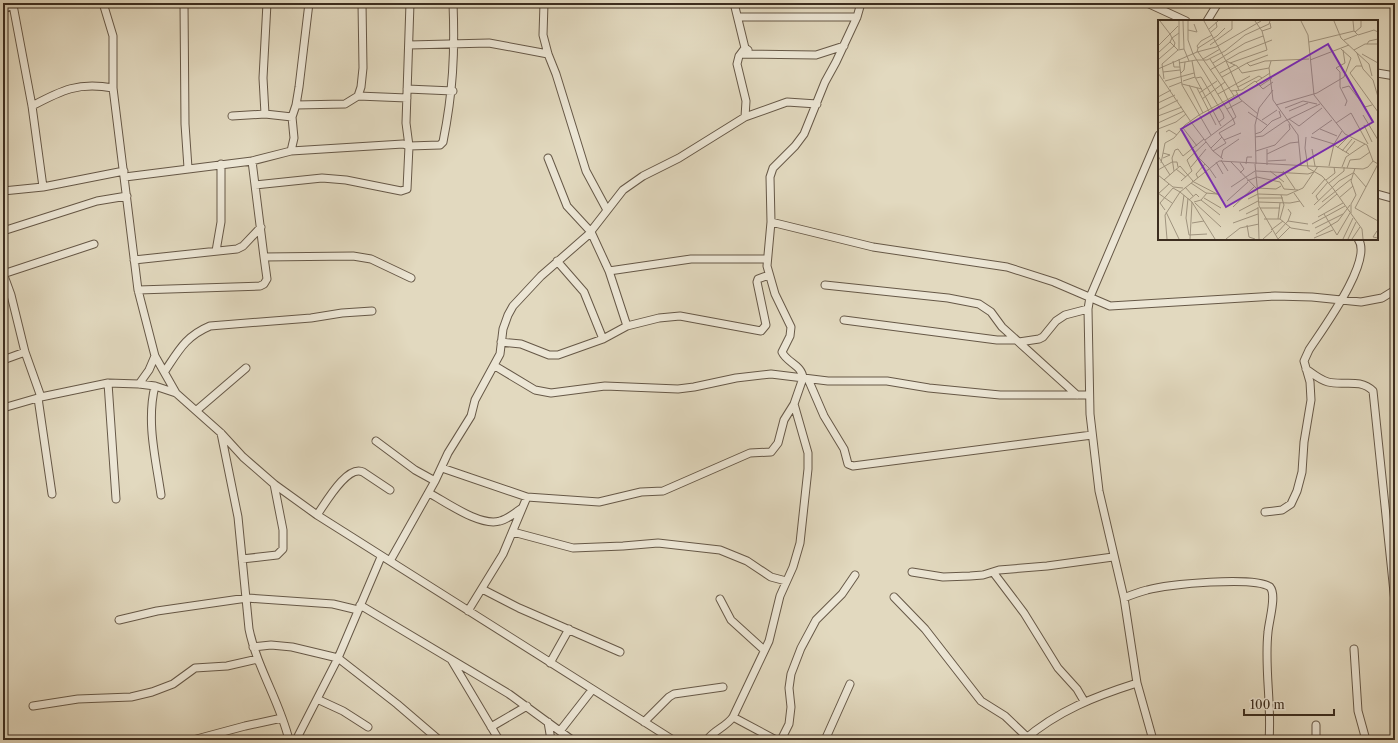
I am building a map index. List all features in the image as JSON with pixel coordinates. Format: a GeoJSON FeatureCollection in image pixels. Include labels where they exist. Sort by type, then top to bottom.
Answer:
{"type":"FeatureCollection","features":[{"type":"Feature","properties":{"kind":"street"},"geometry":{"type":"LineString","coordinates":[[102,3],[113,36],[113,88],[138,290],[155,356],[165,371],[176,393]]}},
{"type":"Feature","properties":{"kind":"street"},"geometry":{"type":"LineString","coordinates":[[184,3],[185,124],[188,168]]}},
{"type":"Feature","properties":{"kind":"street"},"geometry":{"type":"LineString","coordinates":[[265,114],[263,78],[267,3]]}},
{"type":"Feature","properties":{"kind":"street"},"geometry":{"type":"LineString","coordinates":[[291,151],[294,138],[292,117],[296,105],[309,3]]}},
{"type":"Feature","properties":{"kind":"street"},"geometry":{"type":"LineString","coordinates":[[358,96],[361,87],[363,68],[362,3]]}},
{"type":"Feature","properties":{"kind":"street"},"geometry":{"type":"LineString","coordinates":[[255,185],[322,178],[346,180],[406,190],[408,187],[409,146],[407,138],[407,98],[410,3]]}},
{"type":"Feature","properties":{"kind":"street"},"geometry":{"type":"LineString","coordinates":[[3,191],[42,187],[124,174],[252,161],[291,151],[364,145],[440,145],[444,142],[453,91],[455,44],[453,3]]}},
{"type":"Feature","properties":{"kind":"street"},"geometry":{"type":"LineString","coordinates":[[544,3],[543,35],[548,54],[556,74],[586,171],[607,210]]}},
{"type":"Feature","properties":{"kind":"street"},"geometry":{"type":"LineString","coordinates":[[734,3],[738,17],[743,51],[737,64],[745,93],[745,117]]}},
{"type":"Feature","properties":{"kind":"street"},"geometry":{"type":"LineString","coordinates":[[861,3],[857,17],[825,82],[817,104],[800,140],[773,168],[769,182],[771,222],[766,259],[768,275],[775,294],[791,327],[790,336],[782,352],[788,361],[800,369],[824,416],[844,449],[848,464],[854,466],[1092,435]]}},
{"type":"Feature","properties":{"kind":"street"},"geometry":{"type":"LineString","coordinates":[[1147,3],[1184,20]]}},
{"type":"Feature","properties":{"kind":"street"},"geometry":{"type":"LineString","coordinates":[[1208,20],[1218,3]]}},
{"type":"Feature","properties":{"kind":"street"},"geometry":{"type":"LineString","coordinates":[[3,9],[15,4],[32,106],[42,187]]}},
{"type":"Feature","properties":{"kind":"street"},"geometry":{"type":"LineString","coordinates":[[738,17],[857,17]]}},
{"type":"Feature","properties":{"kind":"street"},"geometry":{"type":"LineString","coordinates":[[409,45],[489,43],[548,54]]}},
{"type":"Feature","properties":{"kind":"street"},"geometry":{"type":"LineString","coordinates":[[743,51],[763,56],[816,55],[844,46]]}},
{"type":"Feature","properties":{"kind":"street"},"geometry":{"type":"LineString","coordinates":[[1378,73],[1395,76]]}},
{"type":"Feature","properties":{"kind":"street"},"geometry":{"type":"LineString","coordinates":[[32,106],[53,95],[75,87],[94,85],[113,88]]}},
{"type":"Feature","properties":{"kind":"street"},"geometry":{"type":"LineString","coordinates":[[408,89],[453,91]]}},
{"type":"Feature","properties":{"kind":"street"},"geometry":{"type":"LineString","coordinates":[[296,105],[345,104],[358,96],[407,98]]}},
{"type":"Feature","properties":{"kind":"street"},"geometry":{"type":"LineString","coordinates":[[390,561],[429,493],[454,442],[466,427],[475,400],[495,366],[500,354],[503,329],[513,306],[557,261],[591,232],[623,190],[631,183],[678,158],[745,117],[787,102],[817,104]]}},
{"type":"Feature","properties":{"kind":"street"},"geometry":{"type":"LineString","coordinates":[[232,116],[265,114],[292,117]]}},
{"type":"Feature","properties":{"kind":"street"},"geometry":{"type":"LineString","coordinates":[[1153,740],[1137,683],[1124,598],[1113,557],[1099,491],[1089,395],[1088,309],[1090,298],[1158,137]]}},
{"type":"Feature","properties":{"kind":"street"},"geometry":{"type":"LineString","coordinates":[[548,158],[566,206],[591,232],[609,271],[627,326]]}},
{"type":"Feature","properties":{"kind":"street"},"geometry":{"type":"LineString","coordinates":[[138,290],[260,286],[264,284],[266,279],[261,227],[252,161]]}},
{"type":"Feature","properties":{"kind":"street"},"geometry":{"type":"LineString","coordinates":[[216,251],[221,222],[221,164]]}},
{"type":"Feature","properties":{"kind":"street"},"geometry":{"type":"LineString","coordinates":[[1378,194],[1395,199]]}},
{"type":"Feature","properties":{"kind":"street"},"geometry":{"type":"LineString","coordinates":[[3,231],[97,201],[127,196]]}},
{"type":"Feature","properties":{"kind":"street"},"geometry":{"type":"LineString","coordinates":[[771,222],[879,249],[1007,268],[1054,282],[1110,306],[1275,296],[1361,302],[1373,301],[1382,298],[1395,290]]}},
{"type":"Feature","properties":{"kind":"street"},"geometry":{"type":"LineString","coordinates":[[134,260],[237,249],[243,246],[261,227]]}},
{"type":"Feature","properties":{"kind":"street"},"geometry":{"type":"LineString","coordinates":[[1265,512],[1282,510],[1291,504],[1297,491],[1302,472],[1304,442],[1311,400],[1310,382],[1304,362],[1309,350],[1356,274],[1362,248],[1358,240]]}},
{"type":"Feature","properties":{"kind":"street"},"geometry":{"type":"LineString","coordinates":[[52,494],[40,397],[25,352],[12,300],[3,274],[94,244]]}},
{"type":"Feature","properties":{"kind":"street"},"geometry":{"type":"LineString","coordinates":[[264,258],[354,256],[371,259],[411,278]]}},
{"type":"Feature","properties":{"kind":"street"},"geometry":{"type":"LineString","coordinates":[[609,271],[691,259],[766,259]]}},
{"type":"Feature","properties":{"kind":"street"},"geometry":{"type":"LineString","coordinates":[[557,261],[584,292],[603,339]]}},
{"type":"Feature","properties":{"kind":"street"},"geometry":{"type":"LineString","coordinates":[[501,342],[521,344],[549,355],[558,354],[603,339],[627,326],[659,318],[680,316],[761,331],[766,325],[757,282],[758,279],[768,275]]}},
{"type":"Feature","properties":{"kind":"street"},"geometry":{"type":"LineString","coordinates":[[826,285],[948,298],[979,304],[991,312],[1002,327],[1077,395]]}},
{"type":"Feature","properties":{"kind":"street"},"geometry":{"type":"LineString","coordinates":[[844,320],[997,340],[1017,341],[1039,339],[1056,321],[1065,315],[1088,309]]}},
{"type":"Feature","properties":{"kind":"street"},"geometry":{"type":"LineString","coordinates":[[165,371],[187,339],[196,332],[210,326],[311,318],[372,310]]}},
{"type":"Feature","properties":{"kind":"street"},"geometry":{"type":"LineString","coordinates":[[3,360],[25,352]]}},
{"type":"Feature","properties":{"kind":"street"},"geometry":{"type":"LineString","coordinates":[[139,384],[149,370],[155,356]]}},
{"type":"Feature","properties":{"kind":"street"},"geometry":{"type":"LineString","coordinates":[[495,366],[535,390],[551,392],[605,386],[678,389],[736,378],[771,374],[805,378],[887,381],[929,388],[1000,395],[1089,395]]}},
{"type":"Feature","properties":{"kind":"street"},"geometry":{"type":"LineString","coordinates":[[197,410],[246,368]]}},
{"type":"Feature","properties":{"kind":"street"},"geometry":{"type":"LineString","coordinates":[[1306,369],[1327,382],[1356,383],[1369,387],[1373,391],[1395,602]]}},
{"type":"Feature","properties":{"kind":"street"},"geometry":{"type":"LineString","coordinates":[[442,468],[527,497],[599,502],[634,493],[670,488],[689,478],[750,453],[771,452],[778,443],[784,420],[794,404],[805,378]]}},
{"type":"Feature","properties":{"kind":"street"},"geometry":{"type":"LineString","coordinates":[[108,383],[116,499]]}},
{"type":"Feature","properties":{"kind":"street"},"geometry":{"type":"LineString","coordinates":[[3,408],[40,397],[108,383],[155,386],[176,393],[197,410],[243,457],[274,484],[317,515],[673,740]]}},
{"type":"Feature","properties":{"kind":"street"},"geometry":{"type":"LineString","coordinates":[[155,386],[150,408],[161,496]]}},
{"type":"Feature","properties":{"kind":"street"},"geometry":{"type":"LineString","coordinates":[[708,740],[712,734],[729,723],[733,717],[769,641],[780,596],[800,544],[808,469],[807,445],[798,422],[794,404]]}},
{"type":"Feature","properties":{"kind":"street"},"geometry":{"type":"LineString","coordinates":[[221,433],[238,517],[249,629],[253,646],[268,680],[289,740]]}},
{"type":"Feature","properties":{"kind":"street"},"geometry":{"type":"LineString","coordinates":[[376,441],[415,470],[435,481]]}},
{"type":"Feature","properties":{"kind":"street"},"geometry":{"type":"LineString","coordinates":[[317,515],[342,480],[353,471],[359,470],[363,472],[390,490]]}},
{"type":"Feature","properties":{"kind":"street"},"geometry":{"type":"LineString","coordinates":[[242,559],[277,556],[283,549],[283,530],[274,484]]}},
{"type":"Feature","properties":{"kind":"street"},"geometry":{"type":"LineString","coordinates":[[429,493],[477,519],[492,522],[503,521],[522,508]]}},
{"type":"Feature","properties":{"kind":"street"},"geometry":{"type":"LineString","coordinates":[[468,611],[514,532],[527,497]]}},
{"type":"Feature","properties":{"kind":"street"},"geometry":{"type":"LineString","coordinates":[[514,532],[573,548],[658,543],[720,550],[747,561],[771,577],[786,581]]}},
{"type":"Feature","properties":{"kind":"street"},"geometry":{"type":"LineString","coordinates":[[299,739],[338,658],[382,556]]}},
{"type":"Feature","properties":{"kind":"street"},"geometry":{"type":"LineString","coordinates":[[912,572],[943,577],[983,575],[999,570],[1047,566],[1113,557]]}},
{"type":"Feature","properties":{"kind":"street"},"geometry":{"type":"LineString","coordinates":[[992,572],[1024,613],[1058,668],[1077,689],[1084,701]]}},
{"type":"Feature","properties":{"kind":"street"},"geometry":{"type":"LineString","coordinates":[[781,740],[789,724],[791,707],[789,688],[791,674],[801,648],[819,616],[842,594],[855,575]]}},
{"type":"Feature","properties":{"kind":"street"},"geometry":{"type":"LineString","coordinates":[[1124,598],[1147,590],[1195,583],[1258,582],[1270,586],[1273,590],[1273,594],[1266,653],[1271,717],[1269,740]]}},
{"type":"Feature","properties":{"kind":"street"},"geometry":{"type":"LineString","coordinates":[[482,589],[519,608],[620,652]]}},
{"type":"Feature","properties":{"kind":"street"},"geometry":{"type":"LineString","coordinates":[[894,597],[925,629],[978,698],[987,706],[1005,716],[1026,738],[1057,716],[1084,701],[1137,683]]}},
{"type":"Feature","properties":{"kind":"street"},"geometry":{"type":"LineString","coordinates":[[119,620],[157,611],[247,598],[359,607],[451,659],[526,706],[572,740]]}},
{"type":"Feature","properties":{"kind":"street"},"geometry":{"type":"LineString","coordinates":[[720,599],[731,620],[764,650]]}},
{"type":"Feature","properties":{"kind":"street"},"geometry":{"type":"LineString","coordinates":[[550,663],[569,629]]}},
{"type":"Feature","properties":{"kind":"street"},"geometry":{"type":"LineString","coordinates":[[253,646],[271,645],[292,647],[338,658],[398,704],[439,740]]}},
{"type":"Feature","properties":{"kind":"street"},"geometry":{"type":"LineString","coordinates":[[1354,649],[1357,705],[1366,740]]}},
{"type":"Feature","properties":{"kind":"street"},"geometry":{"type":"LineString","coordinates":[[33,706],[78,699],[136,696],[173,684],[195,668],[227,666],[258,658]]}},
{"type":"Feature","properties":{"kind":"street"},"geometry":{"type":"LineString","coordinates":[[451,659],[498,740]]}},
{"type":"Feature","properties":{"kind":"street"},"geometry":{"type":"LineString","coordinates":[[825,740],[850,684]]}},
{"type":"Feature","properties":{"kind":"street"},"geometry":{"type":"LineString","coordinates":[[644,722],[669,697],[674,694],[723,687]]}},
{"type":"Feature","properties":{"kind":"street"},"geometry":{"type":"LineString","coordinates":[[560,731],[592,690]]}},
{"type":"Feature","properties":{"kind":"street"},"geometry":{"type":"LineString","coordinates":[[317,699],[343,711],[368,726]]}},
{"type":"Feature","properties":{"kind":"street"},"geometry":{"type":"LineString","coordinates":[[490,727],[526,706]]}},
{"type":"Feature","properties":{"kind":"street"},"geometry":{"type":"LineString","coordinates":[[733,717],[776,740]]}},
{"type":"Feature","properties":{"kind":"street"},"geometry":{"type":"LineString","coordinates":[[193,740],[282,718]]}},
{"type":"Feature","properties":{"kind":"street"},"geometry":{"type":"LineString","coordinates":[[548,722],[551,740]]}},
{"type":"Feature","properties":{"kind":"street"},"geometry":{"type":"LineString","coordinates":[[1316,726],[1316,740]]}}]}
